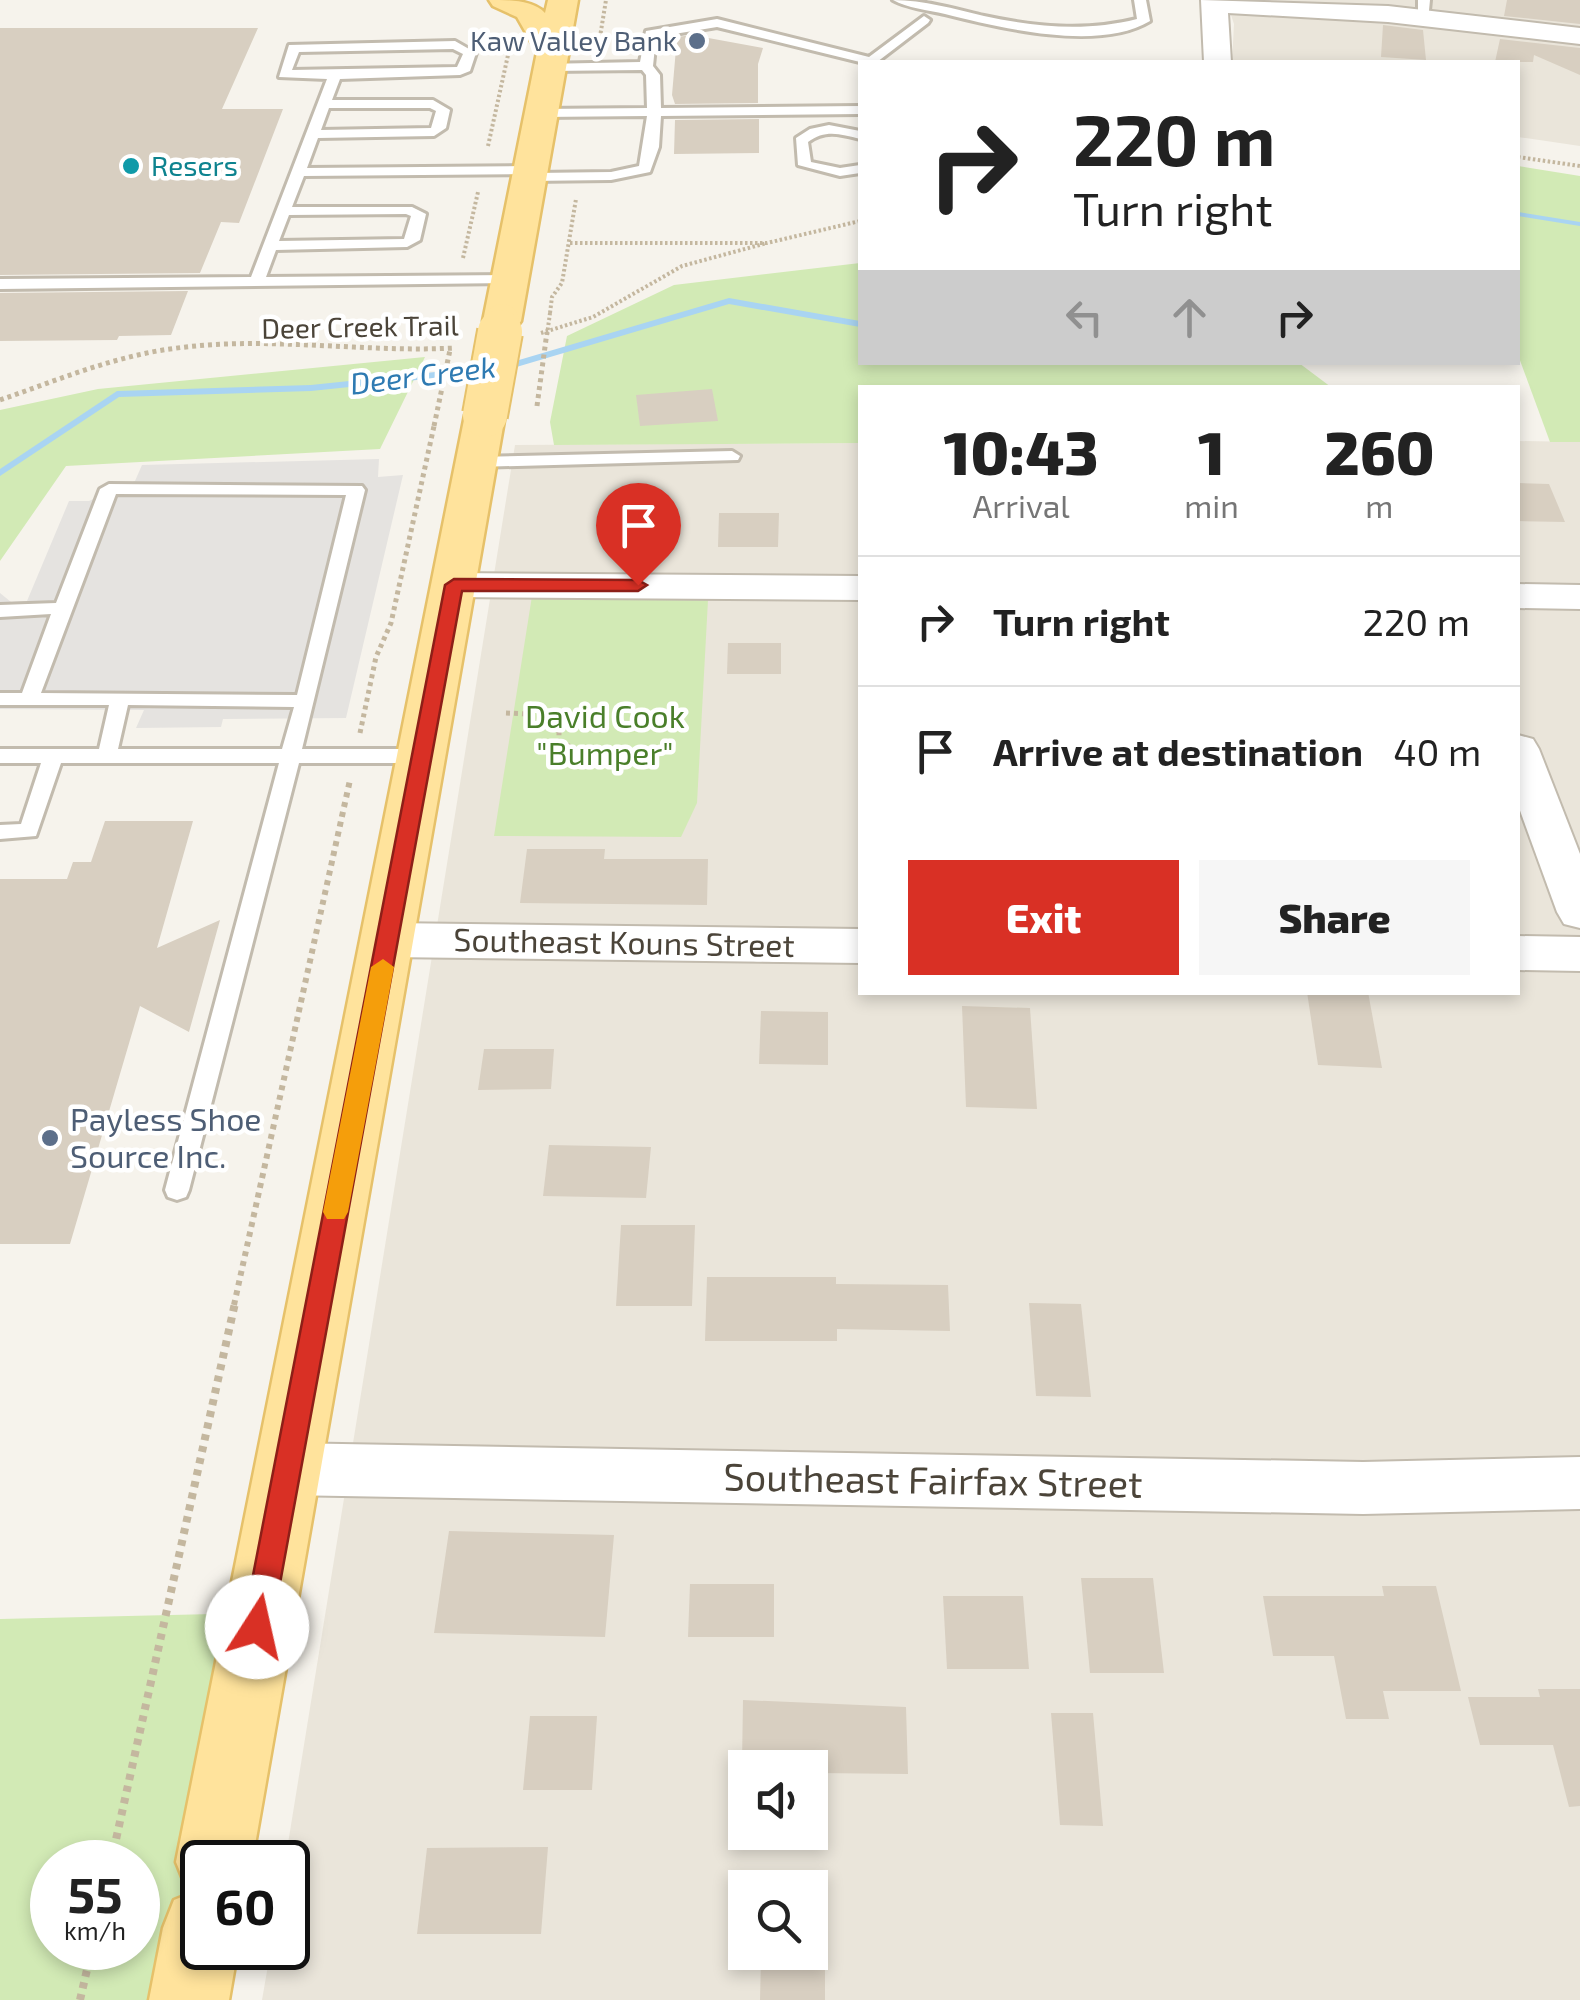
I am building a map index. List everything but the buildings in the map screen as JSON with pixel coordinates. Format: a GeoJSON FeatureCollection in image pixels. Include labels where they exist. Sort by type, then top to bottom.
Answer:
{"type":"FeatureCollection","features":[{"type":"Feature","properties":{"kind":"main road"},"geometry":{"type":"LineString","coordinates":[[504,0],[529,12],[550,59]]}},
{"type":"Feature","properties":{"kind":"main road"},"geometry":{"type":"LineString","coordinates":[[218,1840],[483,427],[518,328],[511,280],[562,0]]}},
{"type":"Feature","properties":{"kind":"main road"},"geometry":{"type":"LineString","coordinates":[[189,2000],[194,1970]]}},
{"type":"Feature","properties":{"kind":"street"},"geometry":{"type":"LineString","coordinates":[[1218,60],[1214,2],[1424,9],[1580,36]]}},
{"type":"Feature","properties":{"kind":"street"},"geometry":{"type":"LineString","coordinates":[[454,585],[858,588]]}},
{"type":"Feature","properties":{"kind":"street"},"geometry":{"type":"LineString","coordinates":[[1520,596],[1580,597]]}},
{"type":"Feature","properties":{"kind":"street"},"geometry":{"type":"LineString","coordinates":[[1520,755],[1580,912]]}},
{"type":"Feature","properties":{"kind":"street","name":"Southeast Kouns Street"},"geometry":{"type":"LineString","coordinates":[[388,940],[858,946]]}},
{"type":"Feature","properties":{"kind":"street"},"geometry":{"type":"LineString","coordinates":[[1520,953],[1580,954]]}},
{"type":"Feature","properties":{"kind":"street","name":"Southeast Fairfax Street"},"geometry":{"type":"LineString","coordinates":[[286,1470],[1362,1488],[1580,1483]]}},
{"type":"Feature","properties":{"kind":"lane"},"geometry":{"type":"LineString","coordinates":[[899,0],[1036,27],[1088,31],[1116,30],[1144,21],[1140,0]]}},
{"type":"Feature","properties":{"kind":"lane"},"geometry":{"type":"LineString","coordinates":[[873,60],[924,20]]}},
{"type":"Feature","properties":{"kind":"lane"},"geometry":{"type":"LineString","coordinates":[[298,172],[611,176],[645,169],[650,159],[653,112],[653,75],[646,66],[650,34],[717,23],[862,60]]}},
{"type":"Feature","properties":{"kind":"lane"},"geometry":{"type":"LineString","coordinates":[[455,45],[470,53],[460,71],[335,75],[284,74],[298,46],[455,45]]}},
{"type":"Feature","properties":{"kind":"lane"},"geometry":{"type":"LineString","coordinates":[[550,59],[646,66]]}},
{"type":"Feature","properties":{"kind":"lane"},"geometry":{"type":"LineString","coordinates":[[256,284],[335,75]]}},
{"type":"Feature","properties":{"kind":"lane"},"geometry":{"type":"LineString","coordinates":[[312,134],[434,132],[439,128],[443,110],[434,104],[324,104]]}},
{"type":"Feature","properties":{"kind":"lane"},"geometry":{"type":"LineString","coordinates":[[833,110],[836,127]]}},
{"type":"Feature","properties":{"kind":"lane"},"geometry":{"type":"LineString","coordinates":[[541,112],[858,110]]}},
{"type":"Feature","properties":{"kind":"lane"},"geometry":{"type":"LineString","coordinates":[[858,134],[836,127],[807,135],[802,141],[804,166],[840,172],[858,169]]}},
{"type":"Feature","properties":{"kind":"lane"},"geometry":{"type":"LineString","coordinates":[[270,246],[407,243],[413,240],[420,214],[407,210],[284,211]]}},
{"type":"Feature","properties":{"kind":"lane"},"geometry":{"type":"LineString","coordinates":[[0,284],[511,280]]}},
{"type":"Feature","properties":{"kind":"lane"},"geometry":{"type":"LineString","coordinates":[[483,427],[732,456]]}},
{"type":"Feature","properties":{"kind":"lane"},"geometry":{"type":"LineString","coordinates":[[29,699],[110,489],[356,490],[306,702],[288,756],[176,1190]]}},
{"type":"Feature","properties":{"kind":"lane"},"geometry":{"type":"LineString","coordinates":[[0,611],[63,608]]}},
{"type":"Feature","properties":{"kind":"lane"},"geometry":{"type":"LineString","coordinates":[[107,756],[120,698]]}},
{"type":"Feature","properties":{"kind":"lane"},"geometry":{"type":"LineString","coordinates":[[0,699],[306,702]]}},
{"type":"Feature","properties":{"kind":"lane"},"geometry":{"type":"LineString","coordinates":[[0,756],[423,756]]}},
{"type":"Feature","properties":{"kind":"lane"},"geometry":{"type":"LineString","coordinates":[[0,832],[29,832],[54,756]]}},
{"type":"Feature","properties":{"kind":"path"},"geometry":{"type":"LineString","coordinates":[[1520,157],[1580,166]]}},
{"type":"Feature","properties":{"kind":"path"},"geometry":{"type":"LineString","coordinates":[[518,328],[593,317],[682,266],[858,221]]}},
{"type":"Feature","properties":{"kind":"path"},"geometry":{"type":"LineString","coordinates":[[570,243],[768,243]]}},
{"type":"Feature","properties":{"kind":"path"},"geometry":{"type":"LineString","coordinates":[[116,1840],[376,657],[483,427],[550,314]]}},
{"type":"Feature","properties":{"kind":"path","name":"Deer Creek Trail"},"geometry":{"type":"LineString","coordinates":[[0,400],[170,349],[313,344],[398,351],[460,347]]}},
{"type":"Feature","properties":{"kind":"path"},"geometry":{"type":"LineString","coordinates":[[451,348],[483,427]]}},
{"type":"Feature","properties":{"kind":"path"},"geometry":{"type":"LineString","coordinates":[[506,713],[551,715],[560,725],[559,741]]}},
{"type":"Feature","properties":{"kind":"path"},"geometry":{"type":"LineString","coordinates":[[80,2000],[87,1970]]}},
{"type":"Feature","properties":{"kind":"shaded area"},"geometry":{"type":"Polygon","coordinates":[[[1226,0],[1580,0],[1580,146],[1520,137],[1520,60],[1232,60],[1234,24],[1226,0]]]}},
{"type":"Feature","properties":{"kind":"shaded area"},"geometry":{"type":"Polygon","coordinates":[[[1520,441],[1580,442],[1580,2000],[262,2000],[267,1970],[310,1970],[310,1840],[289,1840],[515,445],[858,443],[858,995],[1520,995],[1520,441]]]}},
{"type":"Feature","properties":{"kind":"shaded area"},"geometry":{"type":"Polygon","coordinates":[[[379,459],[378,477],[403,475],[346,718],[223,719],[221,727],[136,728],[144,710],[0,709],[0,593],[11,602],[27,601],[69,501],[89,501],[135,481],[142,465],[379,459]]]}},
{"type":"Feature","properties":{"kind":"green space"},"geometry":{"type":"Polygon","coordinates":[[[1520,166],[1580,176],[1580,442],[1550,442],[1520,360],[1520,166]]]}},
{"type":"Feature","properties":{"kind":"green space"},"geometry":{"type":"Polygon","coordinates":[[[858,263],[858,365],[1302,365],[1328,385],[858,385],[858,443],[554,445],[550,422],[567,336],[674,285],[858,263]]]}},
{"type":"Feature","properties":{"kind":"green space"},"geometry":{"type":"Polygon","coordinates":[[[425,357],[380,449],[66,466],[0,561],[0,410],[98,389],[425,357]]]}},
{"type":"Feature","properties":{"kind":"green space","name":"David Cook \"Bumper\""},"geometry":{"type":"Polygon","coordinates":[[[532,596],[708,600],[697,803],[681,837],[494,836],[532,596]]]}},
{"type":"Feature","properties":{"kind":"green space"},"geometry":{"type":"Polygon","coordinates":[[[259,1613],[218,1840],[180,1840],[180,1970],[194,1970],[189,2000],[0,2000],[0,1619],[259,1613]]]}},
{"type":"Feature","properties":{"kind":"waterway","name":"Deer Creek"},"geometry":{"type":"LineString","coordinates":[[1520,214],[1580,224]]}},
{"type":"Feature","properties":{"kind":"waterway","name":"Deer Creek"},"geometry":{"type":"LineString","coordinates":[[0,473],[117,394],[311,388],[503,368],[729,301],[858,324]]}},
{"type":"Feature","properties":{"kind":"slow traffic"},"geometry":{"type":"LineString","coordinates":[[335,1212],[383,967]]}},
{"type":"Feature","properties":{"kind":"place","name":"Kaw Valley Bank"},"geometry":{"type":"Point","coordinates":[697,41]}},
{"type":"Feature","properties":{"kind":"place","name":"Resers"},"geometry":{"type":"Point","coordinates":[131,166]}},
{"type":"Feature","properties":{"kind":"place","name":"Payless Shoe Source Inc."},"geometry":{"type":"Point","coordinates":[50,1138]}},
{"type":"Feature","properties":{"kind":"route"},"geometry":{"type":"LineString","coordinates":[[257,1627],[454,585],[638,585]]}}]}
